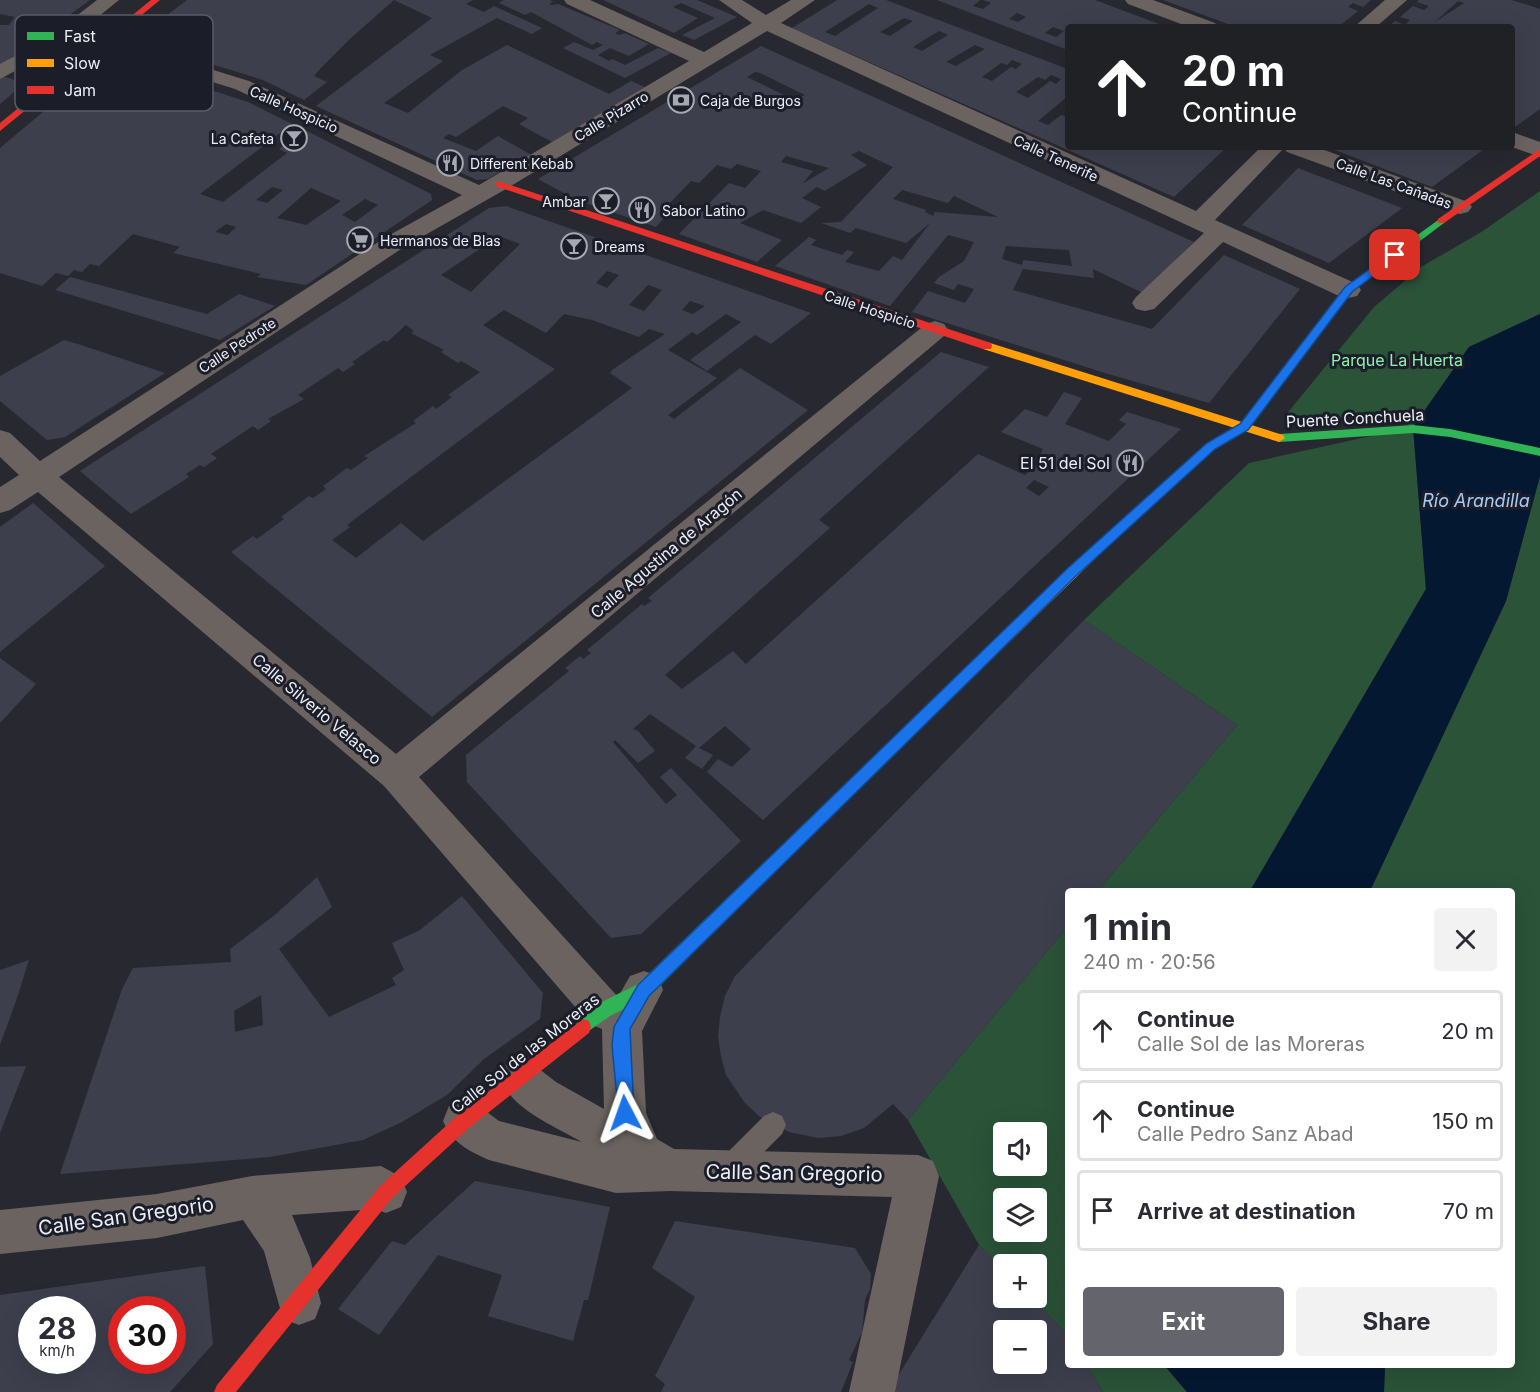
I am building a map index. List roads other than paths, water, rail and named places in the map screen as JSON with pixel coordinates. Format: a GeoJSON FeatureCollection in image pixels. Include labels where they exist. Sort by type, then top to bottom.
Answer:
{"type":"FeatureCollection","features":[{"type":"Feature","properties":{"kind":"street"},"geometry":{"type":"LineString","coordinates":[[90,15],[109,0]]}},
{"type":"Feature","properties":{"kind":"street"},"geometry":{"type":"LineString","coordinates":[[137,15],[156,0]]}},
{"type":"Feature","properties":{"kind":"street"},"geometry":{"type":"LineString","coordinates":[[574,0],[705,60]]}},
{"type":"Feature","properties":{"kind":"street","name":"Calle Tenerife"},"geometry":{"type":"LineString","coordinates":[[729,0],[765,23],[1208,228],[1348,290]]}},
{"type":"Feature","properties":{"kind":"street","name":"Calle Pizarro"},"geometry":{"type":"LineString","coordinates":[[488,189],[805,0]]}},
{"type":"Feature","properties":{"kind":"street"},"geometry":{"type":"LineString","coordinates":[[1135,0],[1200,24]]}},
{"type":"Feature","properties":{"kind":"street"},"geometry":{"type":"LineString","coordinates":[[1368,24],[1397,0]]}},
{"type":"Feature","properties":{"kind":"street"},"geometry":{"type":"LineString","coordinates":[[0,73],[15,65]]}},
{"type":"Feature","properties":{"kind":"street","name":"Calle Hospicio"},"geometry":{"type":"LineString","coordinates":[[213,76],[242,85],[488,189],[1244,427]]}},
{"type":"Feature","properties":{"kind":"street"},"geometry":{"type":"LineString","coordinates":[[0,128],[20,111]]}},
{"type":"Feature","properties":{"kind":"street"},"geometry":{"type":"LineString","coordinates":[[1515,140],[1540,151]]}},
{"type":"Feature","properties":{"kind":"street"},"geometry":{"type":"LineString","coordinates":[[1145,303],[1272,150]]}},
{"type":"Feature","properties":{"kind":"street","name":"Calle Las Cañadas"},"geometry":{"type":"LineString","coordinates":[[1303,150],[1460,207]]}},
{"type":"Feature","properties":{"kind":"street"},"geometry":{"type":"LineString","coordinates":[[1244,427],[1348,290],[1540,151]]}},
{"type":"Feature","properties":{"kind":"street","name":"Calle Pedrote"},"geometry":{"type":"LineString","coordinates":[[0,502],[37,475],[395,242],[488,189]]}},
{"type":"Feature","properties":{"kind":"street","name":"Calle Agustina de Aragón"},"geometry":{"type":"LineString","coordinates":[[396,776],[935,330]]}},
{"type":"Feature","properties":{"kind":"street","name":"Puente Conchuela"},"geometry":{"type":"LineString","coordinates":[[1244,427],[1282,439],[1413,429],[1450,433],[1540,452]]}},
{"type":"Feature","properties":{"kind":"street","name":"Calle Sol de las Moreras"},"geometry":{"type":"LineString","coordinates":[[224,1392],[299,1303],[386,1192],[464,1121],[604,1010],[644,990],[1073,571],[1211,446],[1244,427]]}},
{"type":"Feature","properties":{"kind":"street","name":"Calle Silverio Velasco"},"geometry":{"type":"LineString","coordinates":[[0,440],[37,475],[396,776],[604,1010]]}},
{"type":"Feature","properties":{"kind":"street"},"geometry":{"type":"LineString","coordinates":[[644,990],[622,1027],[625,1113],[656,1162]]}},
{"type":"Feature","properties":{"kind":"street","name":"Calle San Gregorio"},"geometry":{"type":"LineString","coordinates":[[520,1078],[542,1096],[656,1162]]}},
{"type":"Feature","properties":{"kind":"street","name":"Calle San Gregorio"},"geometry":{"type":"LineString","coordinates":[[464,1121],[489,1139],[616,1172],[656,1162],[728,1171],[918,1176],[872,1392]]}},
{"type":"Feature","properties":{"kind":"street","name":"Calle San Gregorio"},"geometry":{"type":"LineString","coordinates":[[0,1232],[156,1216],[252,1197],[381,1187],[386,1192]]}},
{"type":"Feature","properties":{"kind":"street"},"geometry":{"type":"LineString","coordinates":[[252,1197],[273,1222],[288,1252],[299,1303]]}},
{"type":"Feature","properties":{"kind":"lane"},"geometry":{"type":"LineString","coordinates":[[728,1171],[772,1125]]}},
{"type":"Feature","properties":{"kind":"water","name":"Río Arandilla"},"geometry":{"type":"Polygon","coordinates":[[[1540,314],[1540,476],[1506,601],[1371,888],[1252,888],[1426,589],[1413,427],[1469,347],[1540,314]]]}},
{"type":"Feature","properties":{"kind":"water"},"geometry":{"type":"Polygon","coordinates":[[[1167,1368],[1385,1368],[1384,1392],[1187,1392],[1167,1368]]]}},
{"type":"Feature","properties":{"kind":"place","name":"Caja de Burgos"},"geometry":{"type":"Point","coordinates":[681,100]}},
{"type":"Feature","properties":{"kind":"place","name":"La Cafeta"},"geometry":{"type":"Point","coordinates":[294,138]}},
{"type":"Feature","properties":{"kind":"place","name":"Different Kebab"},"geometry":{"type":"Point","coordinates":[450,163]}},
{"type":"Feature","properties":{"kind":"place","name":"Ambar"},"geometry":{"type":"Point","coordinates":[606,201]}},
{"type":"Feature","properties":{"kind":"place","name":"Sabor Latino"},"geometry":{"type":"Point","coordinates":[642,210]}},
{"type":"Feature","properties":{"kind":"place","name":"Hermanos de Blas"},"geometry":{"type":"Point","coordinates":[360,240]}},
{"type":"Feature","properties":{"kind":"place","name":"Dreams"},"geometry":{"type":"Point","coordinates":[574,246]}},
{"type":"Feature","properties":{"kind":"place","name":"El 51 del Sol"},"geometry":{"type":"Point","coordinates":[1130,463]}},
{"type":"Feature","properties":{"kind":"park label","name":"Parque La Huerta"},"geometry":{"type":"Point","coordinates":[1397,360]}}]}
